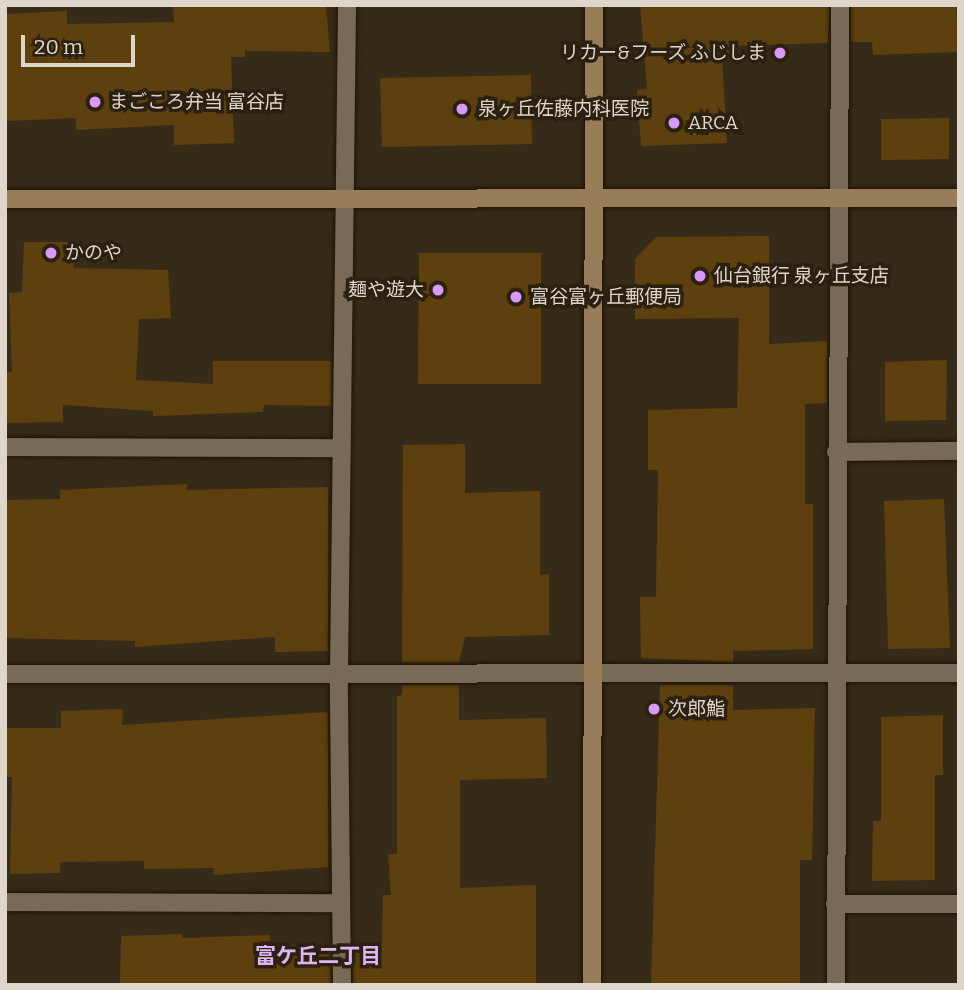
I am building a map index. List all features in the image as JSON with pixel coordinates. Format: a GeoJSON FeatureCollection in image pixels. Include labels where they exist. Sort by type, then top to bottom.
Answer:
{"type":"FeatureCollection","features":[{"type":"Feature","properties":{"kind":"street"},"geometry":{"type":"LineString","coordinates":[[342,985],[339,673],[346,5]]}},
{"type":"Feature","properties":{"kind":"street"},"geometry":{"type":"LineString","coordinates":[[592,985],[594,5]]}},
{"type":"Feature","properties":{"kind":"street"},"geometry":{"type":"LineString","coordinates":[[836,985],[835,673],[840,5]]}},
{"type":"Feature","properties":{"kind":"street"},"geometry":{"type":"LineString","coordinates":[[5,199],[959,198]]}},
{"type":"Feature","properties":{"kind":"street"},"geometry":{"type":"LineString","coordinates":[[5,447],[340,448]]}},
{"type":"Feature","properties":{"kind":"street"},"geometry":{"type":"LineString","coordinates":[[836,452],[959,451]]}},
{"type":"Feature","properties":{"kind":"street"},"geometry":{"type":"LineString","coordinates":[[5,674],[959,673]]}},
{"type":"Feature","properties":{"kind":"street"},"geometry":{"type":"LineString","coordinates":[[5,902],[341,903]]}},
{"type":"Feature","properties":{"kind":"street"},"geometry":{"type":"LineString","coordinates":[[835,904],[959,904]]}},
{"type":"Feature","properties":{"kind":"building"},"geometry":{"type":"Polygon","coordinates":[[[173,5],[326,6],[330,52],[245,51],[245,57],[231,57],[234,143],[174,145],[174,125],[76,130],[76,118],[5,121],[5,14],[67,11],[67,24],[174,22],[173,5]]]}},
{"type":"Feature","properties":{"kind":"building"},"geometry":{"type":"Polygon","coordinates":[[[640,5],[829,5],[828,43],[730,46],[731,56],[722,56],[727,143],[641,146],[637,90],[647,89],[640,5]]]}},
{"type":"Feature","properties":{"kind":"building"},"geometry":{"type":"Polygon","coordinates":[[[851,5],[956,5],[959,52],[873,55],[872,42],[851,42],[851,5]]]}},
{"type":"Feature","properties":{"kind":"building"},"geometry":{"type":"Polygon","coordinates":[[[531,75],[532,144],[382,147],[380,78],[531,75]]]}},
{"type":"Feature","properties":{"kind":"building"},"geometry":{"type":"Polygon","coordinates":[[[949,118],[949,159],[881,160],[881,119],[949,118]]]}},
{"type":"Feature","properties":{"kind":"building"},"geometry":{"type":"Polygon","coordinates":[[[769,236],[769,344],[827,341],[827,403],[805,404],[805,504],[813,504],[813,649],[733,651],[733,662],[641,658],[640,597],[656,597],[658,470],[648,470],[648,410],[737,408],[739,318],[635,319],[635,259],[656,237],[769,236]]]}},
{"type":"Feature","properties":{"kind":"building"},"geometry":{"type":"Polygon","coordinates":[[[24,242],[73,242],[74,268],[168,270],[171,318],[139,319],[136,380],[213,384],[213,361],[331,361],[331,406],[264,405],[263,412],[153,416],[153,411],[63,405],[63,422],[5,423],[5,372],[12,372],[9,293],[22,292],[24,242]]]}},
{"type":"Feature","properties":{"kind":"building"},"geometry":{"type":"Polygon","coordinates":[[[419,253],[541,253],[541,384],[418,384],[419,253]]]}},
{"type":"Feature","properties":{"kind":"building"},"geometry":{"type":"Polygon","coordinates":[[[947,360],[946,420],[885,421],[885,362],[947,360]]]}},
{"type":"Feature","properties":{"kind":"building"},"geometry":{"type":"Polygon","coordinates":[[[465,444],[465,493],[540,491],[540,575],[549,574],[549,635],[465,637],[459,662],[402,662],[403,445],[465,444]]]}},
{"type":"Feature","properties":{"kind":"building"},"geometry":{"type":"Polygon","coordinates":[[[187,484],[187,490],[328,487],[328,651],[275,652],[275,637],[135,647],[135,641],[5,638],[5,500],[60,499],[60,490],[187,484]]]}},
{"type":"Feature","properties":{"kind":"building"},"geometry":{"type":"Polygon","coordinates":[[[944,499],[950,648],[888,649],[884,501],[944,499]]]}},
{"type":"Feature","properties":{"kind":"building"},"geometry":{"type":"Polygon","coordinates":[[[402,685],[459,685],[459,720],[546,718],[547,778],[460,780],[460,888],[536,885],[536,985],[353,985],[353,944],[382,943],[383,895],[391,895],[388,854],[397,854],[397,696],[402,695],[402,685]]]}},
{"type":"Feature","properties":{"kind":"building"},"geometry":{"type":"Polygon","coordinates":[[[660,685],[733,685],[733,710],[815,708],[812,860],[800,860],[800,985],[651,985],[660,685]]]}},
{"type":"Feature","properties":{"kind":"building"},"geometry":{"type":"Polygon","coordinates":[[[123,709],[122,725],[328,712],[328,867],[213,875],[214,868],[144,869],[144,861],[60,862],[60,873],[10,874],[12,777],[5,777],[5,728],[61,728],[61,711],[123,709]]]}},
{"type":"Feature","properties":{"kind":"building"},"geometry":{"type":"Polygon","coordinates":[[[943,715],[943,775],[935,775],[935,880],[872,881],[873,821],[881,821],[881,717],[943,715]]]}},
{"type":"Feature","properties":{"kind":"building"},"geometry":{"type":"Polygon","coordinates":[[[182,934],[182,938],[270,935],[270,946],[330,945],[331,985],[120,985],[121,936],[182,934]]]}},
{"type":"Feature","properties":{"kind":"place","name":"リカー&フーズ ふじしま"},"geometry":{"type":"Point","coordinates":[780,53]}},
{"type":"Feature","properties":{"kind":"place","name":"まごころ弁当 富谷店"},"geometry":{"type":"Point","coordinates":[95,102]}},
{"type":"Feature","properties":{"kind":"place","name":"泉ヶ丘佐藤内科医院"},"geometry":{"type":"Point","coordinates":[462,109]}},
{"type":"Feature","properties":{"kind":"place","name":"ARCA"},"geometry":{"type":"Point","coordinates":[674,123]}},
{"type":"Feature","properties":{"kind":"place","name":"かのや"},"geometry":{"type":"Point","coordinates":[51,253]}},
{"type":"Feature","properties":{"kind":"place","name":"仙台銀行 泉ヶ丘支店"},"geometry":{"type":"Point","coordinates":[700,276]}},
{"type":"Feature","properties":{"kind":"place","name":"麺や遊大"},"geometry":{"type":"Point","coordinates":[438,290]}},
{"type":"Feature","properties":{"kind":"place","name":"富谷富ヶ丘郵便局"},"geometry":{"type":"Point","coordinates":[516,297]}},
{"type":"Feature","properties":{"kind":"place","name":"次郎鮨"},"geometry":{"type":"Point","coordinates":[654,709]}},
{"type":"Feature","properties":{"kind":"district","name":"富ケ丘二丁目"},"geometry":{"type":"Point","coordinates":[318,956]}}]}
